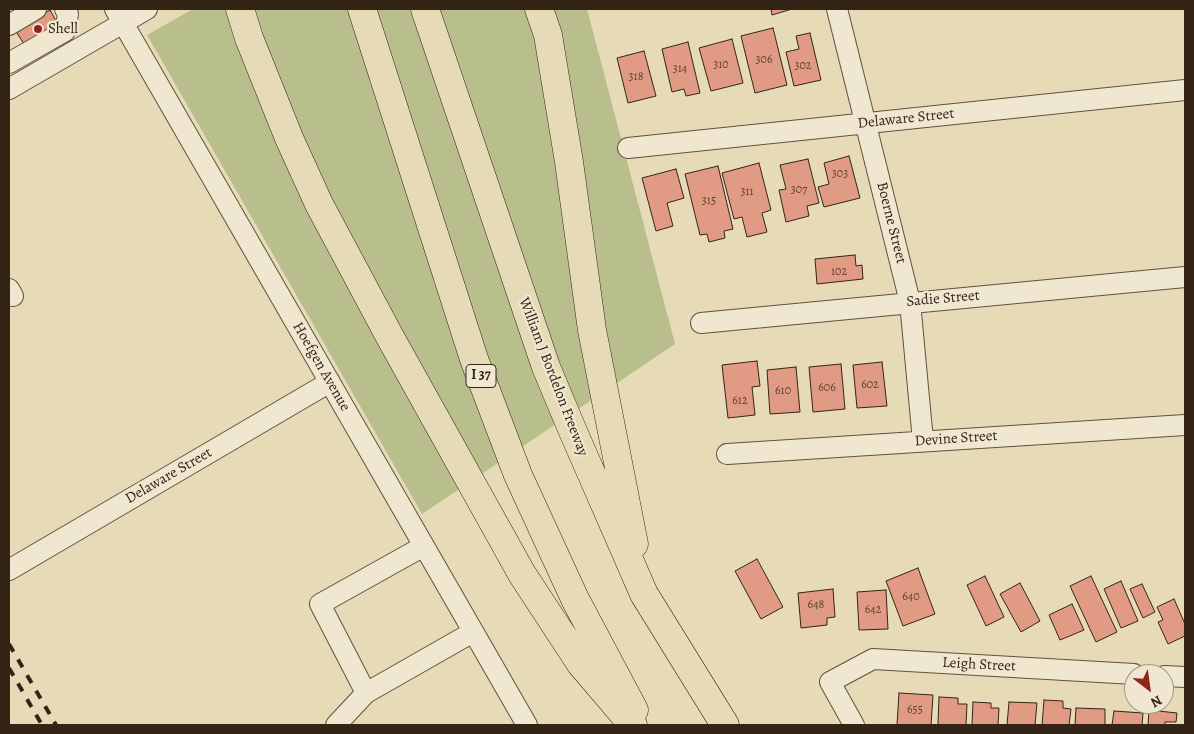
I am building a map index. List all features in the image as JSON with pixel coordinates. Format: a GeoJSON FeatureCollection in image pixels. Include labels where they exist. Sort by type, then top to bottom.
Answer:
{"type":"FeatureCollection","features":[{"type":"Feature","properties":{"kind":"highway"},"geometry":{"type":"LineString","coordinates":[[219,9],[243,19],[289,138],[318,204],[522,574],[581,664],[633,725]]}},
{"type":"Feature","properties":{"kind":"highway","name":"I 37"},"geometry":{"type":"LineString","coordinates":[[362,9],[474,359],[518,475],[575,599],[642,725]]}},
{"type":"Feature","properties":{"kind":"highway","name":"William J Bordelon Freeway"},"geometry":{"type":"LineString","coordinates":[[425,9],[546,367],[644,594],[725,725]]}},
{"type":"Feature","properties":{"kind":"highway"},"geometry":{"type":"LineString","coordinates":[[539,9],[548,35],[566,143],[592,330],[644,594]]}},
{"type":"Feature","properties":{"kind":"street"},"geometry":{"type":"LineString","coordinates":[[9,25],[36,9]]}},
{"type":"Feature","properties":{"kind":"street"},"geometry":{"type":"LineString","coordinates":[[9,63],[65,32],[68,14],[64,9]]}},
{"type":"Feature","properties":{"kind":"street"},"geometry":{"type":"LineString","coordinates":[[11,83],[119,16],[147,9]]}},
{"type":"Feature","properties":{"kind":"street","name":"Boerne Street"},"geometry":{"type":"LineString","coordinates":[[838,9],[910,302],[923,442]]}},
{"type":"Feature","properties":{"kind":"street","name":"Hoefgen Avenue"},"geometry":{"type":"LineString","coordinates":[[119,16],[527,725]]}},
{"type":"Feature","properties":{"kind":"street","name":"Delaware Street"},"geometry":{"type":"LineString","coordinates":[[628,148],[1185,90]]}},
{"type":"Feature","properties":{"kind":"street","name":"Sadie Street"},"geometry":{"type":"LineString","coordinates":[[701,323],[1185,277]]}},
{"type":"Feature","properties":{"kind":"street","name":"Delaware Street"},"geometry":{"type":"LineString","coordinates":[[9,570],[330,382]]}},
{"type":"Feature","properties":{"kind":"street","name":"Devine Street"},"geometry":{"type":"LineString","coordinates":[[728,454],[1185,425]]}},
{"type":"Feature","properties":{"kind":"street"},"geometry":{"type":"LineString","coordinates":[[366,693],[320,604],[424,546]]}},
{"type":"Feature","properties":{"kind":"street"},"geometry":{"type":"LineString","coordinates":[[336,725],[366,693],[473,632]]}},
{"type":"Feature","properties":{"kind":"street","name":"Leigh Street"},"geometry":{"type":"LineString","coordinates":[[854,725],[830,682],[873,659],[1124,673]]}},
{"type":"Feature","properties":{"kind":"green space"},"geometry":{"type":"Polygon","coordinates":[[[193,9],[587,9],[675,344],[422,514],[147,35],[193,9]]]}},
{"type":"Feature","properties":{"kind":"building"},"geometry":{"type":"Polygon","coordinates":[[[771,9],[792,9],[772,15],[771,9]]]}},
{"type":"Feature","properties":{"kind":"building","name":"Shell"},"geometry":{"type":"Polygon","coordinates":[[[50,10],[60,28],[26,47],[15,30],[50,10]]]}},
{"type":"Feature","properties":{"kind":"building"},"geometry":{"type":"Polygon","coordinates":[[[773,28],[787,85],[755,93],[741,36],[773,28]]]}},
{"type":"Feature","properties":{"kind":"building"},"geometry":{"type":"Polygon","coordinates":[[[810,33],[821,80],[794,86],[786,52],[799,49],[796,36],[810,33]]]}},
{"type":"Feature","properties":{"kind":"building"},"geometry":{"type":"Polygon","coordinates":[[[732,39],[743,83],[711,91],[699,48],[732,39]]]}},
{"type":"Feature","properties":{"kind":"building"},"geometry":{"type":"Polygon","coordinates":[[[688,42],[700,93],[686,96],[684,89],[672,92],[662,49],[688,42]]]}},
{"type":"Feature","properties":{"kind":"building"},"geometry":{"type":"Polygon","coordinates":[[[644,51],[656,96],[628,103],[617,58],[644,51]]]}},
{"type":"Feature","properties":{"kind":"building"},"geometry":{"type":"Polygon","coordinates":[[[849,156],[860,198],[824,207],[818,187],[829,184],[824,163],[849,156]]]}},
{"type":"Feature","properties":{"kind":"building"},"geometry":{"type":"Polygon","coordinates":[[[808,159],[819,203],[807,206],[809,216],[786,222],[779,190],[786,189],[780,165],[808,159]]]}},
{"type":"Feature","properties":{"kind":"building"},"geometry":{"type":"Polygon","coordinates":[[[759,163],[771,210],[762,213],[767,232],[747,237],[742,217],[734,219],[722,173],[759,163]]]}},
{"type":"Feature","properties":{"kind":"building"},"geometry":{"type":"Polygon","coordinates":[[[718,166],[733,229],[724,231],[725,238],[709,242],[707,234],[700,235],[685,174],[718,166]]]}},
{"type":"Feature","properties":{"kind":"building"},"geometry":{"type":"Polygon","coordinates":[[[676,169],[684,198],[667,203],[673,226],[656,231],[642,178],[676,169]]]}},
{"type":"Feature","properties":{"kind":"building"},"geometry":{"type":"Polygon","coordinates":[[[855,255],[856,266],[862,265],[863,279],[817,284],[815,259],[855,255]]]}},
{"type":"Feature","properties":{"kind":"building"},"geometry":{"type":"Polygon","coordinates":[[[757,361],[760,386],[752,387],[755,415],[728,418],[722,365],[757,361]]]}},
{"type":"Feature","properties":{"kind":"building"},"geometry":{"type":"Polygon","coordinates":[[[882,362],[887,406],[857,408],[853,365],[882,362]]]}},
{"type":"Feature","properties":{"kind":"building"},"geometry":{"type":"Polygon","coordinates":[[[841,364],[845,409],[813,412],[809,367],[841,364]]]}},
{"type":"Feature","properties":{"kind":"building"},"geometry":{"type":"Polygon","coordinates":[[[796,367],[800,412],[770,414],[767,370],[796,367]]]}},
{"type":"Feature","properties":{"kind":"building"},"geometry":{"type":"Polygon","coordinates":[[[757,559],[783,607],[761,619],[735,571],[757,559]]]}},
{"type":"Feature","properties":{"kind":"building"},"geometry":{"type":"Polygon","coordinates":[[[918,568],[935,614],[903,626],[886,581],[918,568]]]}},
{"type":"Feature","properties":{"kind":"building"},"geometry":{"type":"Polygon","coordinates":[[[985,576],[1004,617],[986,626],[967,585],[985,576]]]}},
{"type":"Feature","properties":{"kind":"building"},"geometry":{"type":"Polygon","coordinates":[[[1091,576],[1117,632],[1096,642],[1070,586],[1091,576]]]}},
{"type":"Feature","properties":{"kind":"building"},"geometry":{"type":"Polygon","coordinates":[[[1121,581],[1138,621],[1121,628],[1104,589],[1121,581]]]}},
{"type":"Feature","properties":{"kind":"building"},"geometry":{"type":"Polygon","coordinates":[[[1020,583],[1040,621],[1021,632],[1000,594],[1020,583]]]}},
{"type":"Feature","properties":{"kind":"building"},"geometry":{"type":"Polygon","coordinates":[[[1142,584],[1155,612],[1143,618],[1130,589],[1142,584]]]}},
{"type":"Feature","properties":{"kind":"building"},"geometry":{"type":"Polygon","coordinates":[[[833,589],[835,617],[827,618],[827,625],[801,628],[798,593],[833,589]]]}},
{"type":"Feature","properties":{"kind":"building"},"geometry":{"type":"Polygon","coordinates":[[[886,590],[888,629],[859,630],[857,592],[886,590]]]}},
{"type":"Feature","properties":{"kind":"building"},"geometry":{"type":"Polygon","coordinates":[[[1174,599],[1185,624],[1185,636],[1168,644],[1158,622],[1163,620],[1157,607],[1174,599]]]}},
{"type":"Feature","properties":{"kind":"building"},"geometry":{"type":"Polygon","coordinates":[[[1072,604],[1084,630],[1060,640],[1049,615],[1072,604]]]}},
{"type":"Feature","properties":{"kind":"building"},"geometry":{"type":"Polygon","coordinates":[[[899,693],[933,695],[931,725],[897,725],[899,693]]]}},
{"type":"Feature","properties":{"kind":"building"},"geometry":{"type":"Polygon","coordinates":[[[939,697],[958,698],[958,704],[967,704],[966,725],[938,725],[939,697]]]}},
{"type":"Feature","properties":{"kind":"building"},"geometry":{"type":"Polygon","coordinates":[[[1044,700],[1063,701],[1063,708],[1071,709],[1069,725],[1042,725],[1044,700]]]}},
{"type":"Feature","properties":{"kind":"building"},"geometry":{"type":"Polygon","coordinates":[[[973,702],[991,703],[991,708],[999,708],[998,725],[972,725],[973,702]]]}},
{"type":"Feature","properties":{"kind":"building"},"geometry":{"type":"Polygon","coordinates":[[[1009,702],[1037,703],[1035,725],[1007,725],[1009,702]]]}},
{"type":"Feature","properties":{"kind":"building"},"geometry":{"type":"Polygon","coordinates":[[[1076,708],[1105,709],[1105,725],[1075,725],[1076,708]]]}},
{"type":"Feature","properties":{"kind":"building"},"geometry":{"type":"Polygon","coordinates":[[[1114,711],[1124,712],[1124,714],[1143,714],[1142,725],[1112,725],[1114,711]]]}},
{"type":"Feature","properties":{"kind":"building"},"geometry":{"type":"Polygon","coordinates":[[[1177,713],[1176,722],[1165,722],[1165,725],[1148,725],[1149,714],[1177,713]]]}},
{"type":"Feature","properties":{"kind":"railway"},"geometry":{"type":"LineString","coordinates":[[9,644],[56,725]]}},
{"type":"Feature","properties":{"kind":"railway"},"geometry":{"type":"LineString","coordinates":[[9,668],[42,725]]}},
{"type":"Feature","properties":{"kind":"place","name":"Shell"},"geometry":{"type":"Point","coordinates":[38,29]}}]}
